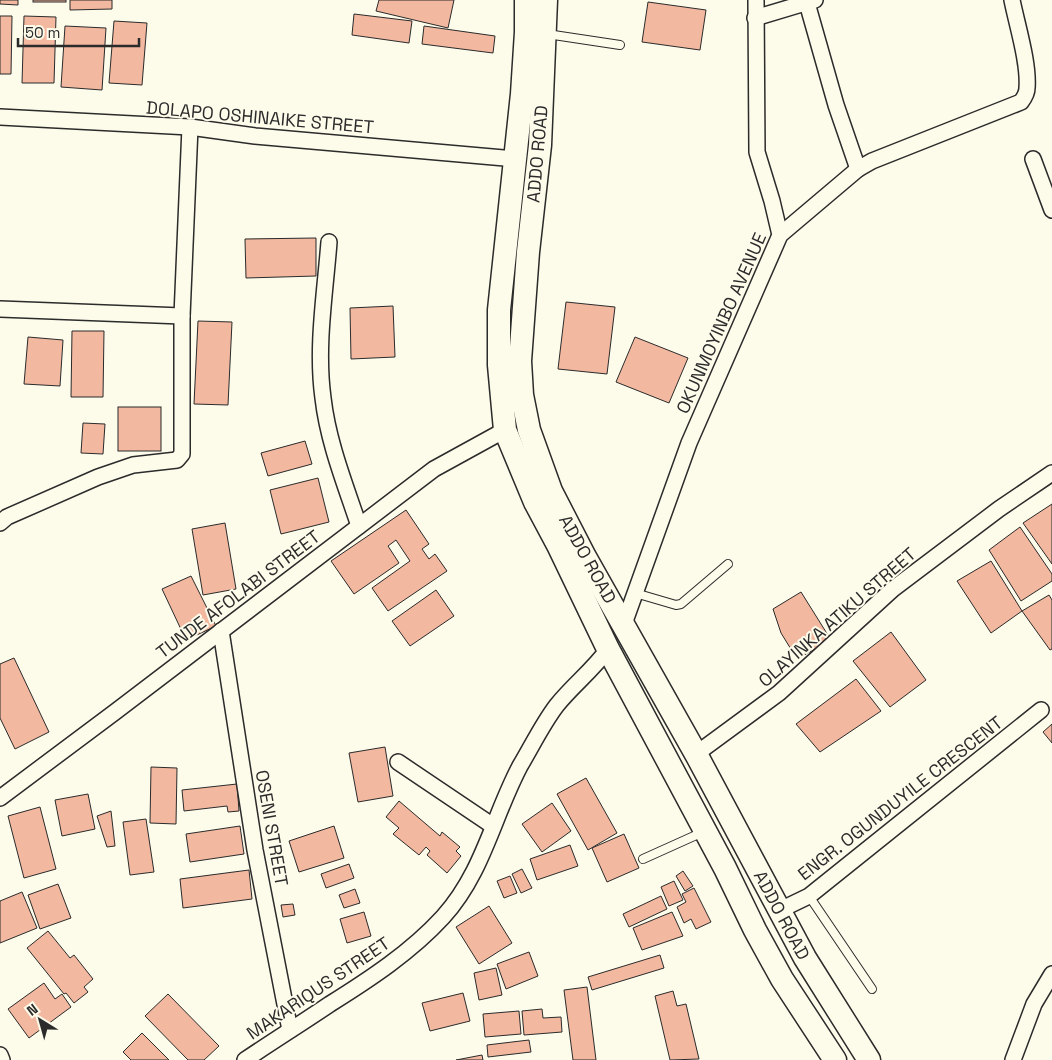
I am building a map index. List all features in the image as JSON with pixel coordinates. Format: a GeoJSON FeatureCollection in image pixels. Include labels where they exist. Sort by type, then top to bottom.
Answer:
{"type":"FeatureCollection","features":[{"type":"Feature","properties":{"kind":"main road","name":"ADDO ROAD"},"geometry":{"type":"LineString","coordinates":[[526,0],[522,94],[500,310],[498,365],[505,430],[535,502],[608,649],[755,930],[782,979],[835,1060]]}},
{"type":"Feature","properties":{"kind":"main road","name":"ADDO ROAD"},"geometry":{"type":"LineString","coordinates":[[546,0],[540,145],[528,252],[520,361],[522,395],[529,430],[551,491],[585,557],[696,754],[805,958],[869,1060]]}},
{"type":"Feature","properties":{"kind":"street"},"geometry":{"type":"LineString","coordinates":[[756,0],[757,152],[780,235]]}},
{"type":"Feature","properties":{"kind":"street","name":"OKUNMOYINBO AVENUE"},"geometry":{"type":"LineString","coordinates":[[624,624],[689,443],[780,235],[858,169],[872,161],[1021,102],[1027,89],[1025,66],[1012,0]]}},
{"type":"Feature","properties":{"kind":"street"},"geometry":{"type":"LineString","coordinates":[[755,18],[812,2],[833,97],[858,169]]}},
{"type":"Feature","properties":{"kind":"street","name":"DOLAPO OSHINAIKE STREET"},"geometry":{"type":"LineString","coordinates":[[0,117],[190,127],[255,136],[516,159]]}},
{"type":"Feature","properties":{"kind":"street"},"geometry":{"type":"LineString","coordinates":[[0,523],[8,517],[115,471],[133,465],[177,460],[182,454],[182,316],[190,127]]}},
{"type":"Feature","properties":{"kind":"street"},"geometry":{"type":"LineString","coordinates":[[1033,159],[1052,210]]}},
{"type":"Feature","properties":{"kind":"street"},"geometry":{"type":"LineString","coordinates":[[329,242],[320,356],[323,397],[336,456],[359,526]]}},
{"type":"Feature","properties":{"kind":"street"},"geometry":{"type":"LineString","coordinates":[[0,309],[182,316]]}},
{"type":"Feature","properties":{"kind":"street","name":"TUNDE AFOLABI STREET"},"geometry":{"type":"LineString","coordinates":[[0,798],[434,469],[505,430]]}},
{"type":"Feature","properties":{"kind":"street","name":"OLAYINKA ATIKU STREET"},"geometry":{"type":"LineString","coordinates":[[696,754],[779,693],[893,589],[999,509],[1052,473]]}},
{"type":"Feature","properties":{"kind":"street","name":"OSENI STREET"},"geometry":{"type":"LineString","coordinates":[[221,631],[255,850],[290,1030]]}},
{"type":"Feature","properties":{"kind":"street","name":"MAKARIQUS STREET"},"geometry":{"type":"LineString","coordinates":[[245,1060],[369,980],[412,946],[444,916],[464,892],[485,850],[506,794],[533,743],[556,707],[596,665],[608,649]]}},
{"type":"Feature","properties":{"kind":"street","name":"ENGR. OGUNDUYILE CRESCENT"},"geometry":{"type":"LineString","coordinates":[[780,910],[808,896],[1041,710]]}},
{"type":"Feature","properties":{"kind":"street"},"geometry":{"type":"LineString","coordinates":[[398,762],[493,826]]}},
{"type":"Feature","properties":{"kind":"street"},"geometry":{"type":"LineString","coordinates":[[1013,1060],[1034,1004],[1052,974]]}},
{"type":"Feature","properties":{"kind":"street"},"geometry":{"type":"LineString","coordinates":[[0,1055],[2,1060]]}},
{"type":"Feature","properties":{"kind":"lane"},"geometry":{"type":"LineString","coordinates":[[545,34],[620,45]]}},
{"type":"Feature","properties":{"kind":"lane"},"geometry":{"type":"LineString","coordinates":[[635,593],[676,605],[681,604],[728,564]]}},
{"type":"Feature","properties":{"kind":"lane"},"geometry":{"type":"LineString","coordinates":[[643,859],[705,832]]}},
{"type":"Feature","properties":{"kind":"lane"},"geometry":{"type":"LineString","coordinates":[[808,896],[872,989]]}},
{"type":"Feature","properties":{"kind":"building"},"geometry":{"type":"Polygon","coordinates":[[[0,0],[18,0],[18,5],[0,4],[0,0]]]}},
{"type":"Feature","properties":{"kind":"building"},"geometry":{"type":"Polygon","coordinates":[[[33,0],[66,0],[66,2],[33,2],[33,0]]]}},
{"type":"Feature","properties":{"kind":"building"},"geometry":{"type":"Polygon","coordinates":[[[70,0],[112,0],[112,9],[70,10],[70,0]]]}},
{"type":"Feature","properties":{"kind":"building"},"geometry":{"type":"Polygon","coordinates":[[[379,0],[454,0],[448,28],[376,11],[379,0]]]}},
{"type":"Feature","properties":{"kind":"building"},"geometry":{"type":"Polygon","coordinates":[[[648,2],[706,10],[700,50],[642,42],[648,2]]]}},
{"type":"Feature","properties":{"kind":"building"},"geometry":{"type":"Polygon","coordinates":[[[354,14],[412,21],[409,43],[352,35],[354,14]]]}},
{"type":"Feature","properties":{"kind":"building"},"geometry":{"type":"Polygon","coordinates":[[[0,16],[12,16],[11,74],[0,74],[0,16]]]}},
{"type":"Feature","properties":{"kind":"building"},"geometry":{"type":"Polygon","coordinates":[[[24,16],[56,17],[54,83],[22,83],[24,16]]]}},
{"type":"Feature","properties":{"kind":"building"},"geometry":{"type":"Polygon","coordinates":[[[114,21],[147,23],[142,85],[109,83],[114,21]]]}},
{"type":"Feature","properties":{"kind":"building"},"geometry":{"type":"Polygon","coordinates":[[[65,26],[106,28],[102,90],[61,87],[65,26]]]}},
{"type":"Feature","properties":{"kind":"building"},"geometry":{"type":"Polygon","coordinates":[[[424,26],[495,36],[493,53],[422,44],[424,26]]]}},
{"type":"Feature","properties":{"kind":"building"},"geometry":{"type":"Polygon","coordinates":[[[316,238],[316,276],[246,278],[245,239],[316,238]]]}},
{"type":"Feature","properties":{"kind":"building"},"geometry":{"type":"Polygon","coordinates":[[[566,302],[615,307],[607,374],[558,369],[566,302]]]}},
{"type":"Feature","properties":{"kind":"building"},"geometry":{"type":"Polygon","coordinates":[[[393,306],[395,357],[351,359],[350,308],[393,306]]]}},
{"type":"Feature","properties":{"kind":"building"},"geometry":{"type":"Polygon","coordinates":[[[198,321],[232,322],[228,405],[194,404],[198,321]]]}},
{"type":"Feature","properties":{"kind":"building"},"geometry":{"type":"Polygon","coordinates":[[[72,331],[104,331],[103,397],[71,397],[72,331]]]}},
{"type":"Feature","properties":{"kind":"building"},"geometry":{"type":"Polygon","coordinates":[[[28,337],[63,340],[60,386],[24,384],[28,337]]]}},
{"type":"Feature","properties":{"kind":"building"},"geometry":{"type":"Polygon","coordinates":[[[635,337],[688,358],[669,403],[616,382],[635,337]]]}},
{"type":"Feature","properties":{"kind":"building"},"geometry":{"type":"Polygon","coordinates":[[[118,407],[161,407],[161,451],[118,451],[118,407]]]}},
{"type":"Feature","properties":{"kind":"building"},"geometry":{"type":"Polygon","coordinates":[[[83,423],[105,424],[103,454],[81,453],[83,423]]]}},
{"type":"Feature","properties":{"kind":"building"},"geometry":{"type":"Polygon","coordinates":[[[305,441],[312,464],[268,476],[261,453],[305,441]]]}},
{"type":"Feature","properties":{"kind":"building"},"geometry":{"type":"Polygon","coordinates":[[[318,478],[329,522],[281,534],[270,490],[318,478]]]}},
{"type":"Feature","properties":{"kind":"building"},"geometry":{"type":"Polygon","coordinates":[[[1052,504],[1052,564],[1023,523],[1052,504]]]}},
{"type":"Feature","properties":{"kind":"building"},"geometry":{"type":"Polygon","coordinates":[[[406,510],[429,544],[422,549],[429,559],[435,554],[447,571],[388,611],[372,588],[410,561],[396,540],[388,546],[399,563],[354,594],[331,561],[406,510]]]}},
{"type":"Feature","properties":{"kind":"building"},"geometry":{"type":"Polygon","coordinates":[[[225,523],[236,589],[203,595],[192,529],[225,523]]]}},
{"type":"Feature","properties":{"kind":"building"},"geometry":{"type":"Polygon","coordinates":[[[1020,527],[1052,574],[1052,581],[1021,601],[989,550],[1020,527]]]}},
{"type":"Feature","properties":{"kind":"building"},"geometry":{"type":"Polygon","coordinates":[[[991,561],[1022,611],[991,633],[957,581],[991,561]]]}},
{"type":"Feature","properties":{"kind":"building"},"geometry":{"type":"Polygon","coordinates":[[[191,576],[216,626],[186,640],[162,589],[191,576]]]}},
{"type":"Feature","properties":{"kind":"building"},"geometry":{"type":"Polygon","coordinates":[[[436,590],[454,616],[410,646],[392,621],[436,590]]]}},
{"type":"Feature","properties":{"kind":"building"},"geometry":{"type":"Polygon","coordinates":[[[801,592],[831,640],[797,659],[781,633],[773,609],[801,592]]]}},
{"type":"Feature","properties":{"kind":"building"},"geometry":{"type":"Polygon","coordinates":[[[1049,595],[1052,600],[1052,649],[1050,650],[1022,611],[1049,595]]]}},
{"type":"Feature","properties":{"kind":"building"},"geometry":{"type":"Polygon","coordinates":[[[891,632],[926,680],[890,707],[853,661],[891,632]]]}},
{"type":"Feature","properties":{"kind":"building"},"geometry":{"type":"Polygon","coordinates":[[[14,658],[49,732],[15,749],[0,718],[0,664],[14,658]]]}},
{"type":"Feature","properties":{"kind":"building"},"geometry":{"type":"Polygon","coordinates":[[[856,679],[881,711],[820,752],[796,724],[856,679]]]}},
{"type":"Feature","properties":{"kind":"building"},"geometry":{"type":"Polygon","coordinates":[[[1052,724],[1052,743],[1043,732],[1052,724]]]}},
{"type":"Feature","properties":{"kind":"building"},"geometry":{"type":"Polygon","coordinates":[[[385,747],[393,796],[358,802],[349,753],[385,747]]]}},
{"type":"Feature","properties":{"kind":"building"},"geometry":{"type":"Polygon","coordinates":[[[151,767],[177,768],[176,824],[150,823],[151,767]]]}},
{"type":"Feature","properties":{"kind":"building"},"geometry":{"type":"Polygon","coordinates":[[[586,778],[617,833],[588,850],[557,794],[586,778]]]}},
{"type":"Feature","properties":{"kind":"building"},"geometry":{"type":"Polygon","coordinates":[[[237,784],[239,811],[228,812],[227,806],[184,811],[182,790],[237,784]]]}},
{"type":"Feature","properties":{"kind":"building"},"geometry":{"type":"Polygon","coordinates":[[[88,794],[95,829],[62,836],[55,800],[88,794]]]}},
{"type":"Feature","properties":{"kind":"building"},"geometry":{"type":"Polygon","coordinates":[[[399,801],[440,836],[442,832],[460,847],[456,851],[461,856],[447,873],[427,855],[430,851],[426,847],[419,855],[393,834],[399,828],[386,817],[399,801]]]}},
{"type":"Feature","properties":{"kind":"building"},"geometry":{"type":"Polygon","coordinates":[[[552,803],[571,831],[542,852],[522,824],[552,803]]]}},
{"type":"Feature","properties":{"kind":"building"},"geometry":{"type":"Polygon","coordinates":[[[40,807],[56,869],[24,878],[8,816],[40,807]]]}},
{"type":"Feature","properties":{"kind":"building"},"geometry":{"type":"Polygon","coordinates":[[[111,811],[115,846],[107,847],[97,816],[111,811]]]}},
{"type":"Feature","properties":{"kind":"building"},"geometry":{"type":"Polygon","coordinates":[[[146,819],[154,872],[130,875],[123,822],[146,819]]]}},
{"type":"Feature","properties":{"kind":"building"},"geometry":{"type":"Polygon","coordinates":[[[240,826],[244,854],[190,862],[186,834],[240,826]]]}},
{"type":"Feature","properties":{"kind":"building"},"geometry":{"type":"Polygon","coordinates":[[[334,826],[344,858],[299,872],[289,841],[334,826]]]}},
{"type":"Feature","properties":{"kind":"building"},"geometry":{"type":"Polygon","coordinates":[[[624,834],[639,868],[607,882],[592,848],[624,834]]]}},
{"type":"Feature","properties":{"kind":"building"},"geometry":{"type":"Polygon","coordinates":[[[570,845],[578,866],[537,880],[530,859],[570,845]]]}},
{"type":"Feature","properties":{"kind":"building"},"geometry":{"type":"Polygon","coordinates":[[[349,864],[354,878],[326,888],[321,874],[349,864]]]}},
{"type":"Feature","properties":{"kind":"building"},"geometry":{"type":"Polygon","coordinates":[[[522,869],[532,888],[521,893],[512,874],[522,869]]]}},
{"type":"Feature","properties":{"kind":"building"},"geometry":{"type":"Polygon","coordinates":[[[249,870],[252,899],[183,908],[180,879],[249,870]]]}},
{"type":"Feature","properties":{"kind":"building"},"geometry":{"type":"Polygon","coordinates":[[[683,871],[693,886],[685,891],[676,876],[683,871]]]}},
{"type":"Feature","properties":{"kind":"building"},"geometry":{"type":"Polygon","coordinates":[[[510,876],[517,893],[504,898],[497,881],[510,876]]]}},
{"type":"Feature","properties":{"kind":"building"},"geometry":{"type":"Polygon","coordinates":[[[674,881],[683,900],[669,906],[661,887],[674,881]]]}},
{"type":"Feature","properties":{"kind":"building"},"geometry":{"type":"Polygon","coordinates":[[[58,884],[71,918],[40,929],[28,895],[58,884]]]}},
{"type":"Feature","properties":{"kind":"building"},"geometry":{"type":"Polygon","coordinates":[[[694,888],[711,922],[696,929],[691,919],[684,923],[677,907],[686,902],[682,894],[694,888]]]}},
{"type":"Feature","properties":{"kind":"building"},"geometry":{"type":"Polygon","coordinates":[[[355,889],[360,903],[344,908],[339,895],[355,889]]]}},
{"type":"Feature","properties":{"kind":"building"},"geometry":{"type":"Polygon","coordinates":[[[22,892],[37,928],[0,943],[0,901],[22,892]]]}},
{"type":"Feature","properties":{"kind":"building"},"geometry":{"type":"Polygon","coordinates":[[[661,896],[667,909],[629,927],[623,914],[661,896]]]}},
{"type":"Feature","properties":{"kind":"building"},"geometry":{"type":"Polygon","coordinates":[[[293,904],[295,915],[283,917],[281,905],[293,904]]]}},
{"type":"Feature","properties":{"kind":"building"},"geometry":{"type":"Polygon","coordinates":[[[489,906],[512,943],[479,964],[456,927],[489,906]]]}},
{"type":"Feature","properties":{"kind":"building"},"geometry":{"type":"Polygon","coordinates":[[[364,912],[371,936],[347,943],[340,919],[364,912]]]}},
{"type":"Feature","properties":{"kind":"building"},"geometry":{"type":"Polygon","coordinates":[[[672,912],[683,936],[642,950],[633,928],[672,912]]]}},
{"type":"Feature","properties":{"kind":"building"},"geometry":{"type":"Polygon","coordinates":[[[48,931],[70,958],[74,955],[93,979],[84,987],[88,992],[74,1003],[66,993],[64,994],[27,948],[48,931]]]}},
{"type":"Feature","properties":{"kind":"building"},"geometry":{"type":"Polygon","coordinates":[[[529,952],[538,976],[506,989],[497,964],[529,952]]]}},
{"type":"Feature","properties":{"kind":"building"},"geometry":{"type":"Polygon","coordinates":[[[660,955],[664,968],[592,990],[588,977],[660,955]]]}},
{"type":"Feature","properties":{"kind":"building"},"geometry":{"type":"Polygon","coordinates":[[[496,968],[502,995],[479,1000],[474,973],[496,968]]]}},
{"type":"Feature","properties":{"kind":"building"},"geometry":{"type":"Polygon","coordinates":[[[44,983],[55,999],[62,994],[71,1007],[29,1038],[8,1009],[44,983]]]}},
{"type":"Feature","properties":{"kind":"building"},"geometry":{"type":"Polygon","coordinates":[[[587,987],[596,1060],[573,1060],[564,990],[587,987]]]}},
{"type":"Feature","properties":{"kind":"building"},"geometry":{"type":"Polygon","coordinates":[[[673,991],[677,1006],[686,1004],[699,1059],[670,1060],[655,996],[673,991]]]}},
{"type":"Feature","properties":{"kind":"building"},"geometry":{"type":"Polygon","coordinates":[[[463,993],[470,1021],[430,1031],[422,1003],[463,993]]]}},
{"type":"Feature","properties":{"kind":"building"},"geometry":{"type":"Polygon","coordinates":[[[168,994],[219,1046],[204,1060],[188,1060],[145,1016],[168,994]]]}},
{"type":"Feature","properties":{"kind":"building"},"geometry":{"type":"Polygon","coordinates":[[[542,1009],[543,1018],[561,1017],[562,1032],[524,1035],[522,1011],[542,1009]]]}},
{"type":"Feature","properties":{"kind":"building"},"geometry":{"type":"Polygon","coordinates":[[[519,1011],[521,1034],[485,1037],[483,1014],[519,1011]]]}},
{"type":"Feature","properties":{"kind":"building"},"geometry":{"type":"Polygon","coordinates":[[[142,1033],[169,1060],[131,1060],[123,1052],[142,1033]]]}},
{"type":"Feature","properties":{"kind":"building"},"geometry":{"type":"Polygon","coordinates":[[[529,1040],[531,1052],[488,1057],[487,1045],[529,1040]]]}},
{"type":"Feature","properties":{"kind":"building"},"geometry":{"type":"Polygon","coordinates":[[[482,1055],[483,1060],[456,1060],[482,1055]]]}}]}
